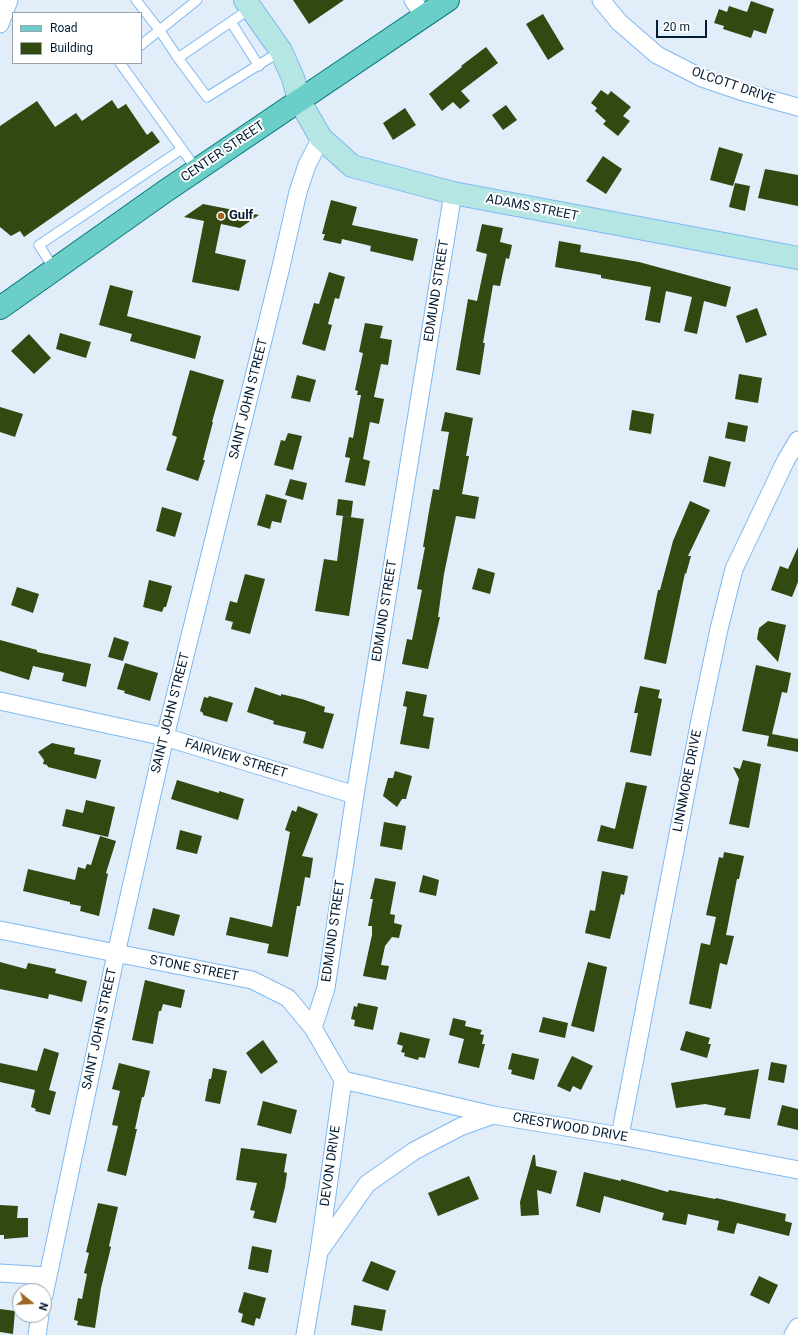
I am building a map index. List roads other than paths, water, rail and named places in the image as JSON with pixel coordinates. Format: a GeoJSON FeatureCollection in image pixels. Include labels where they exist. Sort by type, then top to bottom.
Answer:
{"type":"FeatureCollection","features":[{"type":"Feature","properties":{"kind":"main road","name":"CENTER STREET"},"geometry":{"type":"LineString","coordinates":[[0,308],[299,100],[418,8],[448,0]]}},
{"type":"Feature","properties":{"kind":"main road","name":"ADAMS STREET"},"geometry":{"type":"LineString","coordinates":[[248,4],[281,51],[293,78],[299,100],[322,138],[352,166],[453,193],[798,258]]}},
{"type":"Feature","properties":{"kind":"street"},"geometry":{"type":"LineString","coordinates":[[0,24],[9,0]]}},
{"type":"Feature","properties":{"kind":"street","name":"OLCOTT DRIVE"},"geometry":{"type":"LineString","coordinates":[[601,0],[619,22],[657,56],[702,78],[740,91],[797,105]]}},
{"type":"Feature","properties":{"kind":"street","name":"SAINT JOHN STREET"},"geometry":{"type":"LineString","coordinates":[[46,1283],[116,954],[165,737],[280,272],[298,192],[307,165],[322,138]]}},
{"type":"Feature","properties":{"kind":"street","name":"EDMUND STREET"},"geometry":{"type":"LineString","coordinates":[[313,1028],[326,988],[354,795],[453,193]]}},
{"type":"Feature","properties":{"kind":"street","name":"LINNMORE DRIVE"},"geometry":{"type":"LineString","coordinates":[[620,1136],[700,720],[734,569],[786,460],[798,440]]}},
{"type":"Feature","properties":{"kind":"street","name":"FAIRVIEW STREET"},"geometry":{"type":"LineString","coordinates":[[0,701],[165,737],[354,795]]}},
{"type":"Feature","properties":{"kind":"street","name":"STONE STREET"},"geometry":{"type":"LineString","coordinates":[[0,930],[252,980],[288,998],[313,1028],[343,1080]]}},
{"type":"Feature","properties":{"kind":"street","name":"CRESTWOOD DRIVE"},"geometry":{"type":"LineString","coordinates":[[343,1080],[493,1115],[620,1136],[798,1170]]}},
{"type":"Feature","properties":{"kind":"street","name":"DEVON DRIVE"},"geometry":{"type":"LineString","coordinates":[[305,1335],[319,1252],[343,1080]]}},
{"type":"Feature","properties":{"kind":"street","name":"DEVON DRIVE"},"geometry":{"type":"LineString","coordinates":[[319,1252],[367,1184],[414,1151],[460,1127],[493,1115]]}},
{"type":"Feature","properties":{"kind":"street"},"geometry":{"type":"LineString","coordinates":[[0,1273],[47,1276]]}},
{"type":"Feature","properties":{"kind":"street"},"geometry":{"type":"LineString","coordinates":[[37,1335],[39,1323]]}},
{"type":"Feature","properties":{"kind":"street"},"geometry":{"type":"LineString","coordinates":[[793,1335],[798,1327]]}},
{"type":"Feature","properties":{"kind":"lane"},"geometry":{"type":"LineString","coordinates":[[136,0],[160,30],[207,98],[281,51]]}},
{"type":"Feature","properties":{"kind":"lane"},"geometry":{"type":"LineString","coordinates":[[142,44],[197,0]]}},
{"type":"Feature","properties":{"kind":"lane"},"geometry":{"type":"LineString","coordinates":[[178,58],[232,22],[248,4]]}},
{"type":"Feature","properties":{"kind":"lane"},"geometry":{"type":"LineString","coordinates":[[232,22],[259,66]]}},
{"type":"Feature","properties":{"kind":"lane"},"geometry":{"type":"LineString","coordinates":[[121,64],[197,170]]}},
{"type":"Feature","properties":{"kind":"lane"},"geometry":{"type":"LineString","coordinates":[[54,270],[39,246],[182,149]]}},
{"type":"Feature","properties":{"kind":"place","name":"Gulf"},"geometry":{"type":"Point","coordinates":[221,216]}}]}
